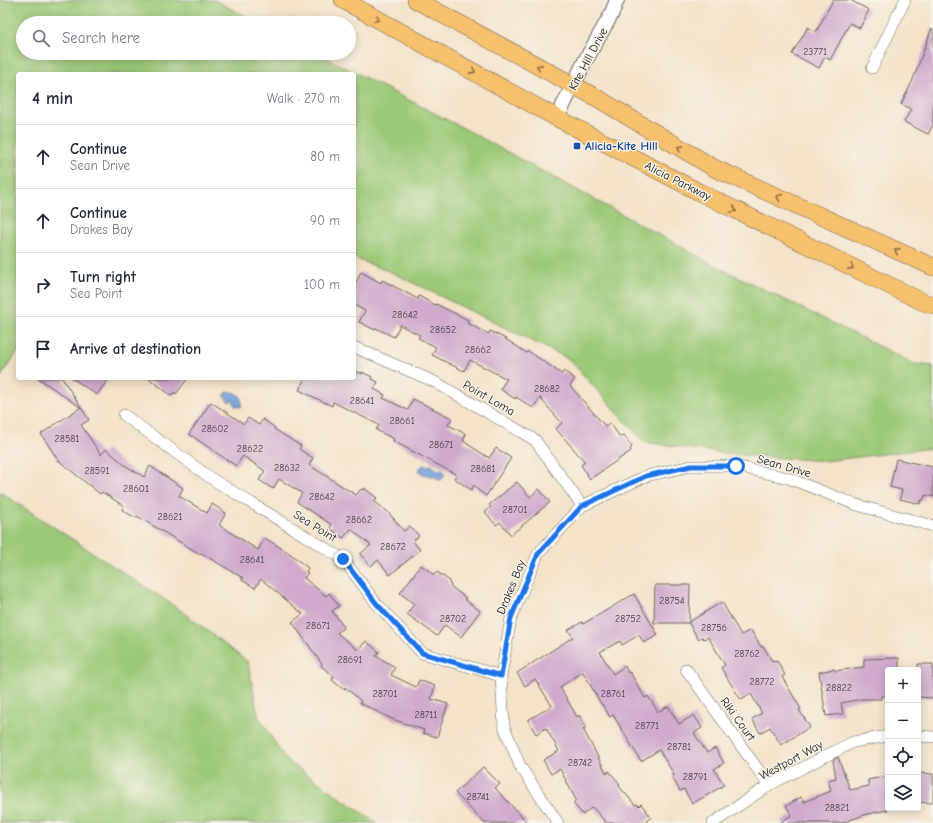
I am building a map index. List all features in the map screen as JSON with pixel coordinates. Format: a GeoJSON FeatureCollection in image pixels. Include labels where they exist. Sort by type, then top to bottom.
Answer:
{"type":"FeatureCollection","features":[{"type":"Feature","properties":{"kind":"main road","name":"Alicia Parkway"},"geometry":{"type":"LineString","coordinates":[[343,0],[558,118],[699,192],[923,302],[933,305]]}},
{"type":"Feature","properties":{"kind":"main road"},"geometry":{"type":"LineString","coordinates":[[416,0],[574,85],[714,168],[933,267]]}},
{"type":"Feature","properties":{"kind":"street","name":"Kite Hill Drive"},"geometry":{"type":"LineString","coordinates":[[558,118],[611,15],[617,0]]}},
{"type":"Feature","properties":{"kind":"street"},"geometry":{"type":"LineString","coordinates":[[872,68],[905,0]]}},
{"type":"Feature","properties":{"kind":"street","name":"Point Loma"},"geometry":{"type":"LineString","coordinates":[[356,348],[435,382],[535,440],[582,506]]}},
{"type":"Feature","properties":{"kind":"street","name":"Sea Point"},"geometry":{"type":"LineString","coordinates":[[124,415],[212,479],[343,559],[376,603],[422,653],[501,676]]}},
{"type":"Feature","properties":{"kind":"street","name":"Sean Drive"},"geometry":{"type":"LineString","coordinates":[[582,506],[646,476],[691,466],[736,466],[788,478],[857,505],[933,526]]}},
{"type":"Feature","properties":{"kind":"street","name":"Drakes Bay"},"geometry":{"type":"LineString","coordinates":[[558,823],[520,766],[504,726],[501,676],[511,618],[538,554],[582,506]]}},
{"type":"Feature","properties":{"kind":"street","name":"Riki Court"},"geometry":{"type":"LineString","coordinates":[[686,669],[770,784]]}},
{"type":"Feature","properties":{"kind":"street"},"geometry":{"type":"LineString","coordinates":[[921,736],[933,737]]}},
{"type":"Feature","properties":{"kind":"street","name":"Westport Way"},"geometry":{"type":"LineString","coordinates":[[713,823],[770,784],[853,742],[885,737]]}},
{"type":"Feature","properties":{"kind":"green space"},"geometry":{"type":"Polygon","coordinates":[[[0,0],[214,0],[245,16],[16,16],[16,60],[331,60],[354,72],[16,72],[16,354],[0,378],[0,0]]]}},
{"type":"Feature","properties":{"kind":"green space"},"geometry":{"type":"Polygon","coordinates":[[[356,73],[465,129],[718,267],[915,364],[933,366],[933,448],[825,461],[729,454],[644,442],[569,359],[391,272],[356,259],[356,73]]]}},
{"type":"Feature","properties":{"kind":"green space"},"geometry":{"type":"Polygon","coordinates":[[[0,492],[179,609],[248,662],[258,716],[286,760],[377,823],[0,823],[0,492]]]}},
{"type":"Feature","properties":{"kind":"water"},"geometry":{"type":"Polygon","coordinates":[[[227,392],[235,392],[241,397],[241,407],[235,406],[233,400],[229,402],[224,396],[227,392]]]}},
{"type":"Feature","properties":{"kind":"water"},"geometry":{"type":"Polygon","coordinates":[[[423,465],[431,465],[436,469],[444,471],[444,477],[439,480],[435,477],[422,474],[419,469],[423,465]]]}},
{"type":"Feature","properties":{"kind":"building"},"geometry":{"type":"Polygon","coordinates":[[[833,0],[850,0],[869,10],[860,28],[850,23],[830,60],[825,57],[819,68],[792,54],[808,27],[816,32],[833,0]]]}},
{"type":"Feature","properties":{"kind":"building"},"geometry":{"type":"Polygon","coordinates":[[[932,28],[933,125],[928,134],[904,122],[911,109],[901,104],[912,82],[932,28]]]}},
{"type":"Feature","properties":{"kind":"building"},"geometry":{"type":"Polygon","coordinates":[[[361,272],[381,283],[382,280],[418,299],[419,296],[468,320],[467,323],[489,334],[490,331],[504,338],[527,353],[528,351],[562,374],[564,371],[575,379],[570,386],[605,426],[610,423],[620,437],[624,435],[632,447],[630,449],[631,451],[590,479],[581,465],[585,462],[556,429],[562,423],[540,398],[533,408],[516,397],[515,399],[500,389],[507,379],[470,360],[464,371],[432,355],[436,347],[418,338],[420,335],[400,325],[394,337],[359,322],[365,311],[356,306],[356,283],[361,272]]]}},
{"type":"Feature","properties":{"kind":"building"},"geometry":{"type":"Polygon","coordinates":[[[357,371],[362,374],[362,372],[372,377],[372,379],[378,382],[374,389],[385,395],[383,398],[408,410],[413,399],[452,418],[448,425],[466,434],[463,441],[489,458],[496,448],[511,458],[486,496],[474,485],[471,490],[454,478],[457,475],[393,441],[394,439],[376,430],[379,425],[333,402],[332,406],[299,390],[304,380],[356,380],[357,371]]]}},
{"type":"Feature","properties":{"kind":"building"},"geometry":{"type":"Polygon","coordinates":[[[41,380],[63,380],[80,407],[41,380]]]}},
{"type":"Feature","properties":{"kind":"building"},"geometry":{"type":"Polygon","coordinates":[[[75,380],[108,380],[97,395],[75,380]]]}},
{"type":"Feature","properties":{"kind":"building"},"geometry":{"type":"Polygon","coordinates":[[[151,380],[186,380],[176,394],[174,392],[172,396],[151,380]]]}},
{"type":"Feature","properties":{"kind":"building"},"geometry":{"type":"Polygon","coordinates":[[[211,402],[244,424],[248,418],[259,425],[263,419],[275,428],[274,429],[301,446],[299,449],[313,458],[309,465],[356,495],[361,489],[363,490],[364,488],[377,498],[374,501],[388,512],[404,531],[410,526],[419,536],[413,541],[420,550],[390,575],[378,560],[371,566],[360,554],[371,545],[351,529],[343,538],[330,528],[332,525],[297,502],[302,493],[279,479],[273,489],[259,480],[265,471],[243,456],[236,466],[189,434],[211,402]]]}},
{"type":"Feature","properties":{"kind":"building"},"geometry":{"type":"Polygon","coordinates":[[[81,407],[89,420],[81,425],[101,455],[106,449],[126,466],[144,477],[150,466],[183,488],[179,496],[207,513],[212,504],[226,513],[219,525],[258,550],[265,538],[292,555],[308,568],[306,572],[308,573],[304,578],[326,596],[329,593],[339,606],[332,611],[344,627],[337,633],[358,650],[366,641],[379,652],[376,656],[395,667],[391,675],[416,687],[419,680],[435,686],[431,699],[448,704],[437,737],[423,733],[424,730],[392,719],[360,703],[361,701],[345,687],[344,690],[332,680],[334,676],[321,666],[322,664],[292,622],[303,614],[261,579],[255,588],[242,580],[243,578],[201,553],[200,554],[137,516],[136,518],[122,510],[124,506],[102,492],[100,494],[58,460],[41,434],[81,407]]]}},
{"type":"Feature","properties":{"kind":"building"},"geometry":{"type":"Polygon","coordinates":[[[896,459],[933,467],[933,497],[925,495],[920,504],[900,499],[902,490],[890,487],[896,459]]]}},
{"type":"Feature","properties":{"kind":"building"},"geometry":{"type":"Polygon","coordinates":[[[517,482],[530,497],[539,489],[550,502],[511,535],[500,522],[496,525],[485,512],[491,507],[489,505],[517,482]]]}},
{"type":"Feature","properties":{"kind":"building"},"geometry":{"type":"Polygon","coordinates":[[[421,565],[434,575],[437,572],[450,581],[450,586],[480,611],[461,637],[445,625],[437,636],[407,614],[414,604],[400,593],[421,565]]]}},
{"type":"Feature","properties":{"kind":"building"},"geometry":{"type":"Polygon","coordinates":[[[655,585],[690,585],[689,622],[722,602],[741,635],[751,630],[761,647],[763,646],[772,661],[777,661],[785,675],[782,677],[801,709],[799,710],[810,727],[781,745],[770,727],[760,733],[752,719],[762,713],[751,694],[741,700],[721,668],[725,665],[708,637],[698,639],[689,623],[654,623],[655,585]]]}},
{"type":"Feature","properties":{"kind":"building"},"geometry":{"type":"Polygon","coordinates":[[[634,594],[658,635],[644,643],[639,635],[622,645],[620,641],[600,652],[613,674],[625,666],[645,698],[648,696],[658,712],[668,706],[679,724],[694,715],[702,728],[694,733],[707,753],[715,748],[724,763],[714,769],[724,785],[692,804],[684,789],[680,791],[672,777],[674,774],[659,750],[641,761],[613,715],[610,717],[601,704],[583,672],[560,687],[577,717],[579,715],[586,727],[583,729],[607,774],[609,771],[620,784],[618,785],[635,805],[637,804],[639,806],[641,804],[651,817],[644,823],[607,823],[592,807],[583,815],[573,803],[576,800],[560,769],[551,774],[543,760],[559,751],[546,728],[536,734],[528,720],[552,706],[535,679],[525,686],[517,673],[573,637],[568,630],[582,622],[583,624],[634,594]]]}},
{"type":"Feature","properties":{"kind":"building"},"geometry":{"type":"Polygon","coordinates":[[[899,658],[899,667],[885,667],[885,696],[881,696],[881,699],[862,699],[841,703],[843,714],[826,716],[819,672],[834,669],[835,671],[864,667],[864,659],[899,658]]]}},
{"type":"Feature","properties":{"kind":"building"},"geometry":{"type":"Polygon","coordinates":[[[918,664],[933,664],[933,698],[921,697],[921,667],[918,667],[918,664]]]}},
{"type":"Feature","properties":{"kind":"building"},"geometry":{"type":"Polygon","coordinates":[[[838,757],[850,790],[869,786],[868,780],[885,777],[885,811],[867,814],[842,823],[779,823],[792,815],[786,806],[801,797],[804,802],[831,791],[828,780],[836,778],[833,760],[838,757]]]}},
{"type":"Feature","properties":{"kind":"building"},"geometry":{"type":"Polygon","coordinates":[[[483,767],[500,784],[495,788],[528,823],[484,823],[455,793],[483,767]]]}},
{"type":"Feature","properties":{"kind":"building"},"geometry":{"type":"Polygon","coordinates":[[[921,773],[933,774],[933,803],[921,802],[921,773]]]}},
{"type":"Feature","properties":{"kind":"place","name":"Alicia-Kite Hill"},"geometry":{"type":"Point","coordinates":[577,146]}},
{"type":"Feature","properties":{"kind":"route"},"geometry":{"type":"LineString","coordinates":[[343,559],[376,603],[422,653],[501,676],[511,618],[538,554],[582,506],[646,476],[691,466],[736,466]]}}]}
